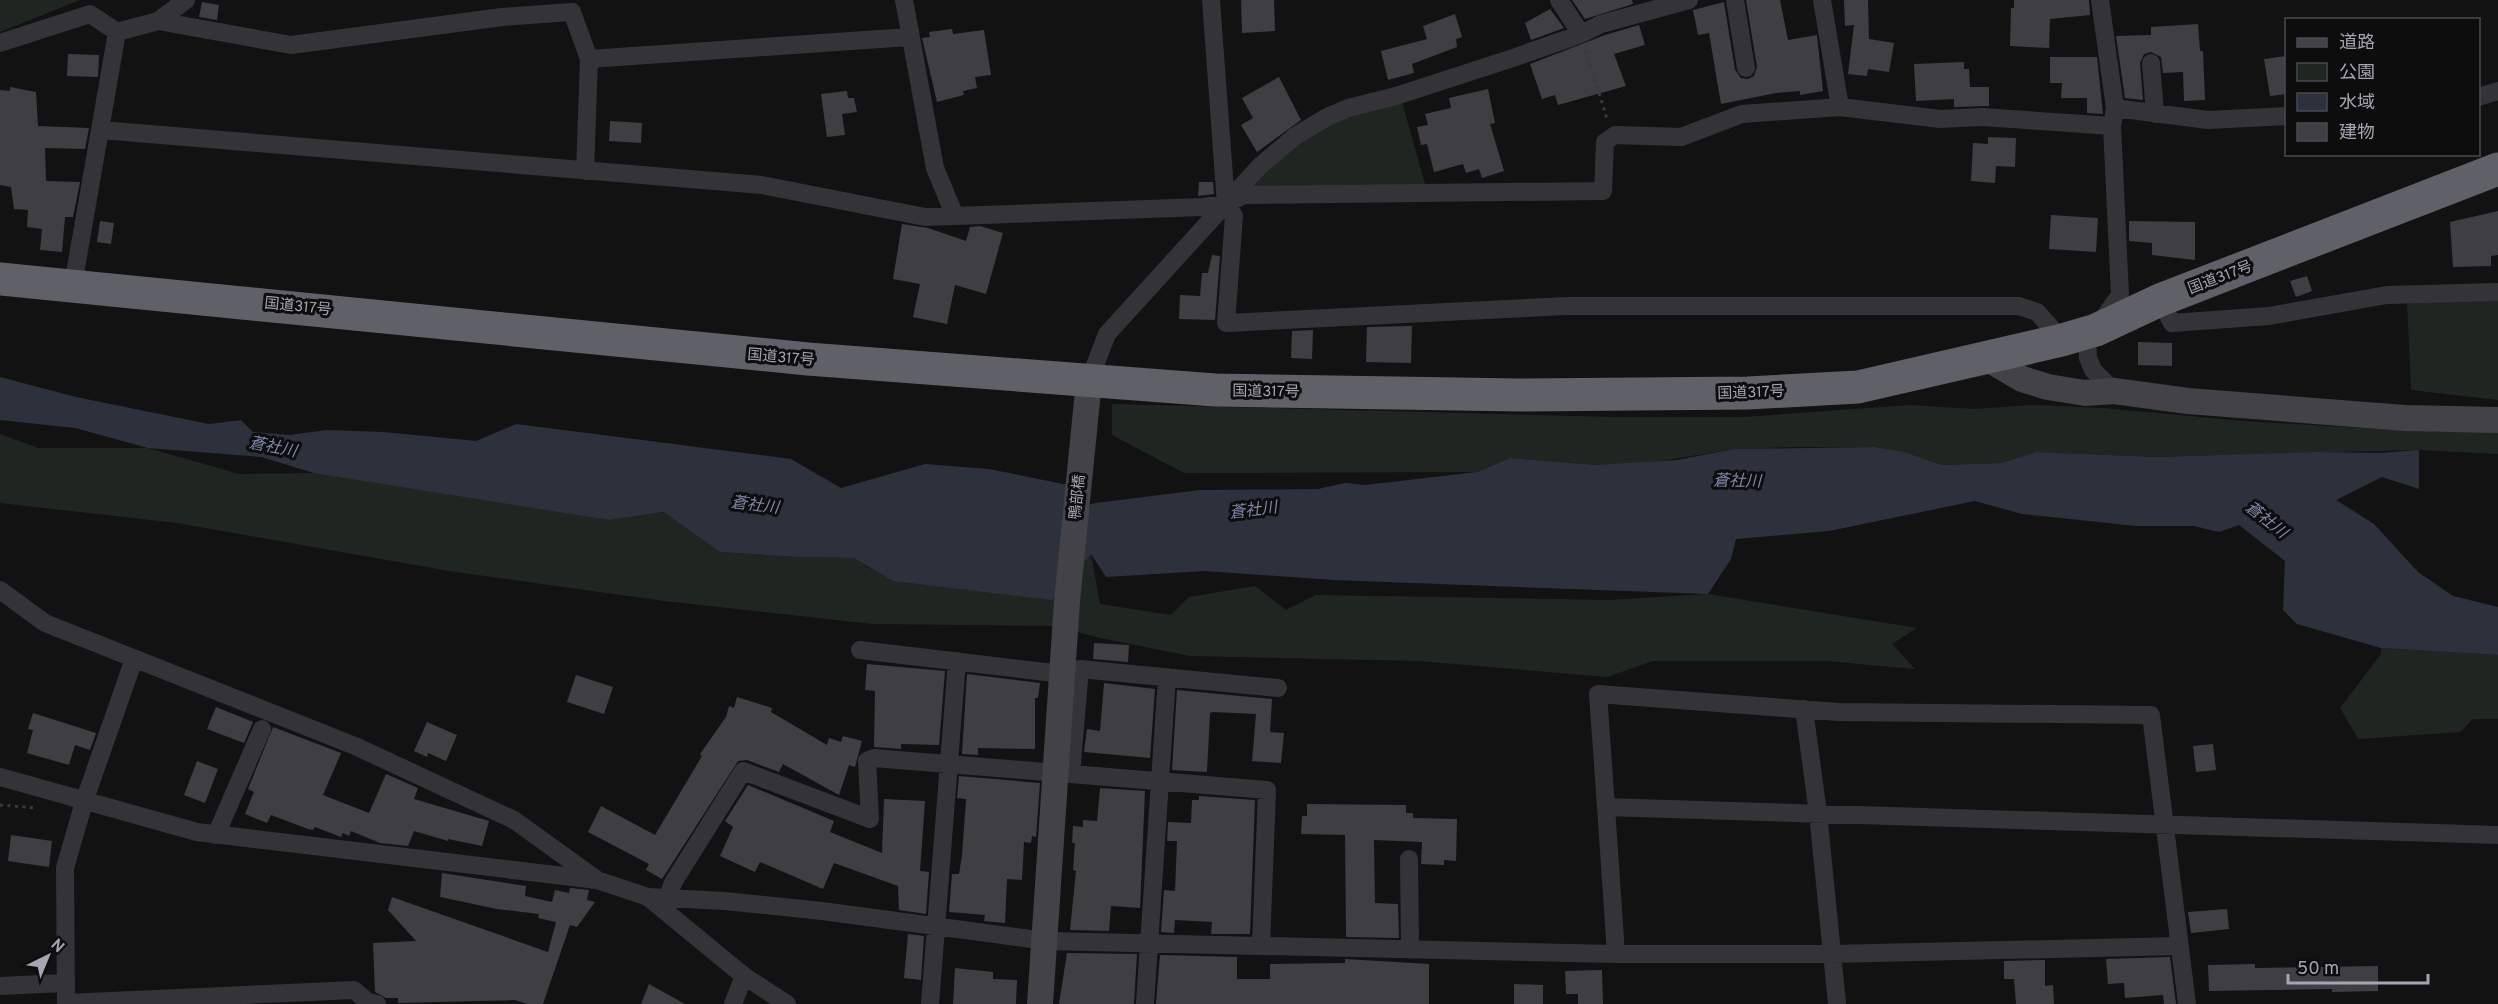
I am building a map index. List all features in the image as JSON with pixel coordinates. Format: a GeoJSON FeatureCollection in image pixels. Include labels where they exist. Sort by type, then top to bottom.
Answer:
{"type":"FeatureCollection","features":[{"type":"Feature","properties":{"kind":"highway","name":"国道317号"},"geometry":{"type":"LineString","coordinates":[[0,279],[1088,387],[1520,395],[1748,393],[1858,387],[1988,359],[2096,330],[2160,300],[2498,169]]}},
{"type":"Feature","properties":{"kind":"street"},"geometry":{"type":"LineString","coordinates":[[0,43],[90,14],[117,32],[158,21],[186,0]]}},
{"type":"Feature","properties":{"kind":"street"},"geometry":{"type":"LineString","coordinates":[[904,0],[909,38],[935,168],[954,214]]}},
{"type":"Feature","properties":{"kind":"street"},"geometry":{"type":"LineString","coordinates":[[1211,0],[1226,204],[1234,216],[1226,323],[1565,306],[2019,306],[2037,312],[2062,340]]}},
{"type":"Feature","properties":{"kind":"street"},"geometry":{"type":"LineString","coordinates":[[1559,0],[1581,34]]}},
{"type":"Feature","properties":{"kind":"street"},"geometry":{"type":"LineString","coordinates":[[1088,387],[1107,334],[1260,166],[1294,137],[1327,117],[1348,108],[1396,96],[1581,34],[1601,24],[1689,0]]}},
{"type":"Feature","properties":{"kind":"street"},"geometry":{"type":"LineString","coordinates":[[1736,0],[1746,68]]}},
{"type":"Feature","properties":{"kind":"street"},"geometry":{"type":"LineString","coordinates":[[1822,0],[1840,107]]}},
{"type":"Feature","properties":{"kind":"street"},"geometry":{"type":"LineString","coordinates":[[2100,0],[2114,117],[2120,295],[2087,341],[2088,358],[2093,370],[2114,391]]}},
{"type":"Feature","properties":{"kind":"street"},"geometry":{"type":"LineString","coordinates":[[158,21],[291,45],[502,17],[558,6],[572,12],[589,59],[585,171]]}},
{"type":"Feature","properties":{"kind":"street"},"geometry":{"type":"LineString","coordinates":[[73,285],[117,32]]}},
{"type":"Feature","properties":{"kind":"street"},"geometry":{"type":"LineString","coordinates":[[589,59],[909,38]]}},
{"type":"Feature","properties":{"kind":"street"},"geometry":{"type":"LineString","coordinates":[[2151,63],[2154,114]]}},
{"type":"Feature","properties":{"kind":"street"},"geometry":{"type":"LineString","coordinates":[[2480,96],[2498,91]]}},
{"type":"Feature","properties":{"kind":"street"},"geometry":{"type":"LineString","coordinates":[[101,130],[762,185],[925,217],[954,214],[1041,214],[1226,204],[1244,195],[1603,191],[1605,142],[1612,136],[1681,137],[1742,114],[1840,107],[1940,119],[2114,117],[2154,114],[2208,120],[2285,116]]}},
{"type":"Feature","properties":{"kind":"street"},"geometry":{"type":"LineString","coordinates":[[2160,300],[2172,323],[2269,316],[2387,295],[2498,292]]}},
{"type":"Feature","properties":{"kind":"street"},"geometry":{"type":"LineString","coordinates":[[1988,359],[2022,379],[2048,387],[2085,393],[2114,391],[2188,401],[2405,417],[2498,420]]}},
{"type":"Feature","properties":{"kind":"street","name":"鴨部橋"},"geometry":{"type":"LineString","coordinates":[[1041,1004],[1064,773],[1062,674],[1088,387]]}},
{"type":"Feature","properties":{"kind":"street"},"geometry":{"type":"LineString","coordinates":[[0,590],[45,623],[355,746],[514,820],[597,880]]}},
{"type":"Feature","properties":{"kind":"street"},"geometry":{"type":"LineString","coordinates":[[861,650],[1062,674]]}},
{"type":"Feature","properties":{"kind":"street"},"geometry":{"type":"LineString","coordinates":[[134,659],[84,802],[65,868],[64,983],[66,1003],[354,990],[377,1004]]}},
{"type":"Feature","properties":{"kind":"street"},"geometry":{"type":"LineString","coordinates":[[930,1004],[957,661]]}},
{"type":"Feature","properties":{"kind":"street"},"geometry":{"type":"LineString","coordinates":[[1064,773],[1080,669],[1278,688]]}},
{"type":"Feature","properties":{"kind":"street"},"geometry":{"type":"LineString","coordinates":[[1145,1004],[1167,677]]}},
{"type":"Feature","properties":{"kind":"street"},"geometry":{"type":"LineString","coordinates":[[1616,954],[1598,694],[1804,710],[2151,715],[2187,1004]]}},
{"type":"Feature","properties":{"kind":"street"},"geometry":{"type":"LineString","coordinates":[[1804,710],[1818,813],[1837,1004]]}},
{"type":"Feature","properties":{"kind":"street"},"geometry":{"type":"LineString","coordinates":[[216,835],[262,729]]}},
{"type":"Feature","properties":{"kind":"street"},"geometry":{"type":"LineString","coordinates":[[667,898],[674,881],[743,771],[870,819],[867,761],[874,758],[949,763],[1267,790],[1261,946]]}},
{"type":"Feature","properties":{"kind":"street"},"geometry":{"type":"LineString","coordinates":[[0,777],[84,802],[216,835],[597,880],[648,897],[822,911],[1046,941],[1616,954],[1832,954],[2179,946]]}},
{"type":"Feature","properties":{"kind":"street"},"geometry":{"type":"LineString","coordinates":[[1606,807],[2498,835]]}},
{"type":"Feature","properties":{"kind":"street"},"geometry":{"type":"LineString","coordinates":[[1409,859],[1410,949]]}},
{"type":"Feature","properties":{"kind":"street"},"geometry":{"type":"LineString","coordinates":[[648,897],[744,976],[787,1004]]}},
{"type":"Feature","properties":{"kind":"street"},"geometry":{"type":"LineString","coordinates":[[733,1004],[744,976]]}},
{"type":"Feature","properties":{"kind":"street"},"geometry":{"type":"LineString","coordinates":[[0,986],[64,983]]}},
{"type":"Feature","properties":{"kind":"path"},"geometry":{"type":"LineString","coordinates":[[1581,34],[1612,136]]}},
{"type":"Feature","properties":{"kind":"green space"},"geometry":{"type":"Polygon","coordinates":[[[0,0],[80,0],[0,32],[0,0]]]}},
{"type":"Feature","properties":{"kind":"green space"},"geometry":{"type":"Polygon","coordinates":[[[1402,102],[1425,184],[1250,191],[1278,159],[1348,110],[1402,102]]]}},
{"type":"Feature","properties":{"kind":"green space"},"geometry":{"type":"Polygon","coordinates":[[[2498,297],[2498,400],[2411,390],[2407,300],[2498,297]]]}},
{"type":"Feature","properties":{"kind":"green space"},"geometry":{"type":"Polygon","coordinates":[[[1112,404],[1613,417],[1744,417],[1909,405],[1975,409],[2029,405],[2103,408],[2243,421],[2413,431],[2498,432],[2498,454],[2419,450],[2156,457],[2036,452],[2001,463],[1941,465],[1905,452],[1875,447],[1794,447],[1734,449],[1643,464],[1596,465],[1510,458],[1477,472],[1184,473],[1112,435],[1112,404]]]}},
{"type":"Feature","properties":{"kind":"green space"},"geometry":{"type":"Polygon","coordinates":[[[0,434],[38,448],[148,448],[239,474],[314,473],[357,478],[609,520],[665,512],[720,552],[855,558],[871,569],[1091,554],[1100,604],[1171,615],[1189,597],[1255,586],[1286,610],[1316,595],[1609,600],[1708,594],[1917,628],[1892,644],[1915,669],[1827,661],[1653,661],[1607,677],[1419,661],[1190,656],[1054,626],[873,624],[664,601],[449,571],[177,523],[0,503],[0,434]]]}},
{"type":"Feature","properties":{"kind":"green space"},"geometry":{"type":"Polygon","coordinates":[[[2381,648],[2498,655],[2498,719],[2473,719],[2460,732],[2358,739],[2340,708],[2381,654],[2381,648]]]}},
{"type":"Feature","properties":{"kind":"water","name":"蒼社川"},"geometry":{"type":"Polygon","coordinates":[[[0,377],[76,397],[209,424],[241,420],[253,432],[290,435],[326,430],[384,432],[476,441],[516,424],[791,459],[841,488],[925,464],[989,469],[1068,485],[1069,509],[1096,503],[1200,490],[1318,489],[1345,483],[1365,485],[1477,472],[1510,458],[1596,465],[1677,460],[1734,449],[1875,447],[1905,452],[1941,465],[2001,463],[2036,452],[2156,457],[2316,452],[2379,453],[2419,450],[2419,489],[2382,477],[2336,500],[2374,524],[2418,572],[2453,596],[2498,607],[2498,655],[2381,648],[2297,624],[2283,610],[2285,561],[2239,525],[2219,532],[2194,526],[2136,526],[2022,514],[1975,501],[1829,531],[1736,539],[1731,559],[1708,594],[1333,580],[1205,571],[1106,577],[1091,554],[1052,600],[893,581],[854,558],[720,552],[664,512],[609,520],[314,473],[261,457],[148,448],[75,428],[0,420],[0,377]]]}},
{"type":"Feature","properties":{"kind":"building"},"geometry":{"type":"Polygon","coordinates":[[[1241,0],[1274,0],[1275,31],[1242,33],[1241,0]]]}},
{"type":"Feature","properties":{"kind":"building"},"geometry":{"type":"Polygon","coordinates":[[[1572,0],[1632,0],[1633,4],[1585,19],[1572,0]]]}},
{"type":"Feature","properties":{"kind":"building"},"geometry":{"type":"Polygon","coordinates":[[[1746,0],[1780,0],[1788,40],[1817,35],[1823,91],[1800,95],[1800,91],[1776,93],[1721,104],[1709,33],[1698,35],[1693,10],[1724,2],[1735,70],[1741,78],[1748,79],[1754,76],[1757,67],[1746,0]]]}},
{"type":"Feature","properties":{"kind":"building"},"geometry":{"type":"Polygon","coordinates":[[[1844,0],[1868,0],[1869,39],[1894,43],[1889,72],[1868,69],[1867,76],[1848,74],[1854,25],[1845,26],[1844,0]]]}},
{"type":"Feature","properties":{"kind":"building"},"geometry":{"type":"Polygon","coordinates":[[[2014,0],[2089,0],[2090,15],[2050,19],[2049,48],[2010,46],[2011,8],[2014,8],[2014,0]]]}},
{"type":"Feature","properties":{"kind":"building"},"geometry":{"type":"Polygon","coordinates":[[[202,2],[219,5],[217,20],[199,17],[202,2]]]}},
{"type":"Feature","properties":{"kind":"building"},"geometry":{"type":"Polygon","coordinates":[[[1550,9],[1564,28],[1531,40],[1525,23],[1550,9]]]}},
{"type":"Feature","properties":{"kind":"building"},"geometry":{"type":"Polygon","coordinates":[[[1455,14],[1462,37],[1456,39],[1457,47],[1412,64],[1414,73],[1388,80],[1381,51],[1427,39],[1423,26],[1455,14]]]}},
{"type":"Feature","properties":{"kind":"building"},"geometry":{"type":"Polygon","coordinates":[[[2198,24],[2200,51],[2203,51],[2205,100],[2184,101],[2183,72],[2163,73],[2161,57],[2151,52],[2144,54],[2140,63],[2143,100],[2125,98],[2116,36],[2151,35],[2151,27],[2198,24]]]}},
{"type":"Feature","properties":{"kind":"building"},"geometry":{"type":"Polygon","coordinates":[[[1639,25],[1645,45],[1614,54],[1626,86],[1558,105],[1555,95],[1542,99],[1530,64],[1605,35],[1639,25]]]}},
{"type":"Feature","properties":{"kind":"building"},"geometry":{"type":"Polygon","coordinates":[[[952,29],[953,34],[984,30],[991,75],[975,77],[977,88],[963,91],[964,95],[937,102],[922,38],[930,37],[929,32],[952,29]]]}},
{"type":"Feature","properties":{"kind":"building"},"geometry":{"type":"Polygon","coordinates":[[[68,54],[99,55],[98,77],[67,76],[68,54]]]}},
{"type":"Feature","properties":{"kind":"building"},"geometry":{"type":"Polygon","coordinates":[[[2285,56],[2285,94],[2270,96],[2264,59],[2285,56]]]}},
{"type":"Feature","properties":{"kind":"building"},"geometry":{"type":"Polygon","coordinates":[[[2050,57],[2097,57],[2103,114],[2087,113],[2087,98],[2061,98],[2062,83],[2050,83],[2050,57]]]}},
{"type":"Feature","properties":{"kind":"building"},"geometry":{"type":"Polygon","coordinates":[[[1964,62],[1964,69],[1969,69],[1970,87],[1989,87],[1989,106],[1954,107],[1954,99],[1916,101],[1914,64],[1964,62]]]}},
{"type":"Feature","properties":{"kind":"building"},"geometry":{"type":"Polygon","coordinates":[[[1279,77],[1301,120],[1257,152],[1241,125],[1253,118],[1242,98],[1279,77]]]}},
{"type":"Feature","properties":{"kind":"building"},"geometry":{"type":"Polygon","coordinates":[[[10,87],[36,92],[38,126],[89,128],[85,149],[45,148],[46,181],[80,182],[73,217],[65,217],[62,252],[40,250],[42,229],[27,227],[28,210],[14,209],[11,187],[0,185],[0,90],[10,91],[10,87]]]}},
{"type":"Feature","properties":{"kind":"building"},"geometry":{"type":"Polygon","coordinates":[[[1488,89],[1495,123],[1490,124],[1504,171],[1482,178],[1479,169],[1466,173],[1463,164],[1434,172],[1427,144],[1421,145],[1417,127],[1428,125],[1425,114],[1451,108],[1449,98],[1488,89]]]}},
{"type":"Feature","properties":{"kind":"building"},"geometry":{"type":"Polygon","coordinates":[[[847,91],[848,98],[854,98],[857,112],[842,114],[845,135],[827,137],[821,94],[847,91]]]}},
{"type":"Feature","properties":{"kind":"building"},"geometry":{"type":"Polygon","coordinates":[[[610,121],[642,123],[641,143],[609,141],[610,121]]]}},
{"type":"Feature","properties":{"kind":"building"},"geometry":{"type":"Polygon","coordinates":[[[1988,137],[2016,138],[2015,167],[1996,166],[1995,183],[1971,181],[1973,143],[1988,144],[1988,137]]]}},
{"type":"Feature","properties":{"kind":"building"},"geometry":{"type":"Polygon","coordinates":[[[1199,182],[1213,182],[1214,194],[1198,196],[1199,182]]]}},
{"type":"Feature","properties":{"kind":"building"},"geometry":{"type":"Polygon","coordinates":[[[2498,211],[2498,255],[2491,256],[2491,266],[2453,267],[2450,222],[2498,211]]]}},
{"type":"Feature","properties":{"kind":"building"},"geometry":{"type":"Polygon","coordinates":[[[2051,215],[2098,218],[2096,252],[2049,249],[2051,215]]]}},
{"type":"Feature","properties":{"kind":"building"},"geometry":{"type":"Polygon","coordinates":[[[100,221],[114,223],[111,244],[97,242],[100,221]]]}},
{"type":"Feature","properties":{"kind":"building"},"geometry":{"type":"Polygon","coordinates":[[[2129,221],[2195,222],[2195,260],[2152,255],[2152,243],[2129,241],[2129,221]]]}},
{"type":"Feature","properties":{"kind":"building"},"geometry":{"type":"Polygon","coordinates":[[[902,224],[928,228],[966,241],[970,227],[980,226],[1003,233],[986,294],[955,285],[947,324],[913,317],[920,284],[893,279],[902,224]]]}},
{"type":"Feature","properties":{"kind":"building"},"geometry":{"type":"Polygon","coordinates":[[[1212,255],[1220,256],[1215,320],[1179,319],[1180,295],[1200,296],[1202,273],[1208,273],[1212,255]]]}},
{"type":"Feature","properties":{"kind":"building"},"geometry":{"type":"Polygon","coordinates":[[[2307,276],[2312,291],[2296,297],[2290,281],[2307,276]]]}},
{"type":"Feature","properties":{"kind":"building"},"geometry":{"type":"Polygon","coordinates":[[[1412,326],[1411,363],[1366,362],[1367,327],[1412,326]]]}},
{"type":"Feature","properties":{"kind":"building"},"geometry":{"type":"Polygon","coordinates":[[[1313,330],[1312,359],[1291,358],[1292,331],[1313,330]]]}},
{"type":"Feature","properties":{"kind":"building"},"geometry":{"type":"Polygon","coordinates":[[[2138,342],[2172,343],[2172,366],[2138,365],[2138,342]]]}},
{"type":"Feature","properties":{"kind":"building"},"geometry":{"type":"Polygon","coordinates":[[[1094,643],[1129,645],[1128,662],[1093,659],[1094,643]]]}},
{"type":"Feature","properties":{"kind":"building"},"geometry":{"type":"Polygon","coordinates":[[[867,664],[945,671],[939,745],[901,744],[901,749],[874,747],[875,691],[865,690],[867,664]]]}},
{"type":"Feature","properties":{"kind":"building"},"geometry":{"type":"Polygon","coordinates":[[[967,674],[1040,683],[1038,698],[1035,698],[1035,749],[978,748],[978,755],[962,754],[967,674]]]}},
{"type":"Feature","properties":{"kind":"building"},"geometry":{"type":"Polygon","coordinates":[[[576,675],[613,687],[604,714],[567,702],[576,675]]]}},
{"type":"Feature","properties":{"kind":"building"},"geometry":{"type":"Polygon","coordinates":[[[1104,683],[1155,689],[1150,758],[1084,752],[1087,729],[1100,731],[1104,683]]]}},
{"type":"Feature","properties":{"kind":"building"},"geometry":{"type":"Polygon","coordinates":[[[1177,690],[1272,699],[1270,732],[1284,733],[1281,763],[1252,761],[1256,714],[1213,712],[1210,713],[1207,772],[1172,770],[1177,690]]]}},
{"type":"Feature","properties":{"kind":"building"},"geometry":{"type":"Polygon","coordinates":[[[737,697],[772,708],[771,712],[827,745],[829,738],[841,742],[843,736],[862,741],[855,767],[849,765],[839,795],[783,764],[779,772],[747,760],[738,761],[662,879],[646,870],[649,864],[588,832],[601,806],[655,835],[702,756],[700,754],[726,717],[729,706],[734,708],[737,697]]]}},
{"type":"Feature","properties":{"kind":"building"},"geometry":{"type":"Polygon","coordinates":[[[216,707],[253,722],[244,743],[207,729],[216,707]]]}},
{"type":"Feature","properties":{"kind":"building"},"geometry":{"type":"Polygon","coordinates":[[[33,713],[96,733],[90,750],[75,745],[69,765],[27,753],[33,730],[28,729],[33,713]]]}},
{"type":"Feature","properties":{"kind":"building"},"geometry":{"type":"Polygon","coordinates":[[[427,722],[457,735],[446,761],[428,753],[427,757],[414,751],[427,722]]]}},
{"type":"Feature","properties":{"kind":"building"},"geometry":{"type":"Polygon","coordinates":[[[273,727],[341,753],[323,795],[369,813],[386,774],[418,788],[414,799],[489,821],[482,846],[448,839],[448,841],[414,831],[408,846],[380,843],[351,831],[349,836],[343,833],[341,837],[315,827],[313,830],[308,829],[271,815],[267,823],[245,814],[254,792],[248,789],[273,727]]]}},
{"type":"Feature","properties":{"kind":"building"},"geometry":{"type":"Polygon","coordinates":[[[2213,744],[2216,770],[2196,772],[2193,746],[2213,744]]]}},
{"type":"Feature","properties":{"kind":"building"},"geometry":{"type":"Polygon","coordinates":[[[197,761],[218,769],[205,803],[184,795],[197,761]]]}},
{"type":"Feature","properties":{"kind":"building"},"geometry":{"type":"Polygon","coordinates":[[[959,776],[1040,783],[1036,837],[1032,836],[1031,843],[1024,842],[1022,880],[1007,879],[1005,923],[984,921],[985,915],[949,912],[952,874],[959,874],[962,856],[966,799],[957,798],[959,776]]]}},
{"type":"Feature","properties":{"kind":"building"},"geometry":{"type":"Polygon","coordinates":[[[748,785],[834,821],[830,832],[882,853],[884,799],[925,801],[920,871],[929,872],[926,914],[899,910],[898,886],[834,863],[823,889],[760,862],[755,872],[720,856],[733,827],[725,821],[748,785]]]}},
{"type":"Feature","properties":{"kind":"building"},"geometry":{"type":"Polygon","coordinates":[[[1100,788],[1145,791],[1140,908],[1111,906],[1109,931],[1070,930],[1076,871],[1073,870],[1075,843],[1072,843],[1073,826],[1083,827],[1083,820],[1097,821],[1100,788]]]}},
{"type":"Feature","properties":{"kind":"building"},"geometry":{"type":"Polygon","coordinates":[[[1199,796],[1255,800],[1250,934],[1211,934],[1212,922],[1175,920],[1174,933],[1161,932],[1164,890],[1175,891],[1177,841],[1167,841],[1168,822],[1191,823],[1192,800],[1199,800],[1199,796]]]}},
{"type":"Feature","properties":{"kind":"building"},"geometry":{"type":"Polygon","coordinates":[[[1307,804],[1406,805],[1406,813],[1413,813],[1413,818],[1457,819],[1456,861],[1444,860],[1444,865],[1421,864],[1422,842],[1374,840],[1375,903],[1398,904],[1399,938],[1346,937],[1345,835],[1301,834],[1302,816],[1307,816],[1307,804]]]}},
{"type":"Feature","properties":{"kind":"building"},"geometry":{"type":"Polygon","coordinates":[[[11,835],[52,841],[49,867],[8,861],[11,835]]]}},
{"type":"Feature","properties":{"kind":"building"},"geometry":{"type":"Polygon","coordinates":[[[442,873],[526,886],[525,896],[552,902],[555,890],[569,893],[570,888],[589,890],[587,900],[595,902],[577,927],[570,925],[543,1004],[527,1004],[515,1000],[398,1003],[398,998],[386,998],[375,992],[373,943],[416,941],[388,910],[392,897],[548,952],[556,922],[538,918],[539,914],[497,909],[440,897],[442,873]]]}},
{"type":"Feature","properties":{"kind":"building"},"geometry":{"type":"Polygon","coordinates":[[[2227,909],[2229,929],[2191,933],[2188,912],[2227,909]]]}},
{"type":"Feature","properties":{"kind":"building"},"geometry":{"type":"Polygon","coordinates":[[[908,934],[924,936],[921,980],[904,978],[908,934]]]}},
{"type":"Feature","properties":{"kind":"building"},"geometry":{"type":"Polygon","coordinates":[[[1067,953],[1137,954],[1134,1004],[1059,1004],[1067,953]]]}},
{"type":"Feature","properties":{"kind":"building"},"geometry":{"type":"Polygon","coordinates":[[[1160,955],[1237,957],[1237,979],[1270,979],[1270,964],[1345,963],[1345,959],[1429,964],[1429,1004],[1156,1004],[1160,955]]]}},
{"type":"Feature","properties":{"kind":"building"},"geometry":{"type":"Polygon","coordinates":[[[2170,957],[2176,1004],[2164,1004],[2163,995],[2125,998],[2124,983],[2108,984],[2106,959],[2170,957]]]}},
{"type":"Feature","properties":{"kind":"building"},"geometry":{"type":"Polygon","coordinates":[[[2045,960],[2045,986],[2053,985],[2054,1004],[2016,1004],[2014,979],[2004,979],[2004,961],[2045,960]]]}},
{"type":"Feature","properties":{"kind":"building"},"geometry":{"type":"Polygon","coordinates":[[[2255,964],[2255,968],[2378,966],[2378,991],[2332,992],[2332,989],[2209,991],[2208,965],[2255,964]]]}},
{"type":"Feature","properties":{"kind":"building"},"geometry":{"type":"Polygon","coordinates":[[[955,968],[993,972],[993,979],[1017,980],[1016,1004],[953,1004],[955,968]]]}},
{"type":"Feature","properties":{"kind":"building"},"geometry":{"type":"Polygon","coordinates":[[[1602,970],[1603,1004],[1578,1004],[1578,994],[1566,994],[1565,971],[1602,970]]]}},
{"type":"Feature","properties":{"kind":"building"},"geometry":{"type":"Polygon","coordinates":[[[649,984],[685,1004],[641,1004],[649,984]]]}},
{"type":"Feature","properties":{"kind":"building"},"geometry":{"type":"Polygon","coordinates":[[[1514,984],[1543,985],[1543,1004],[1514,1004],[1514,984]]]}}]}
